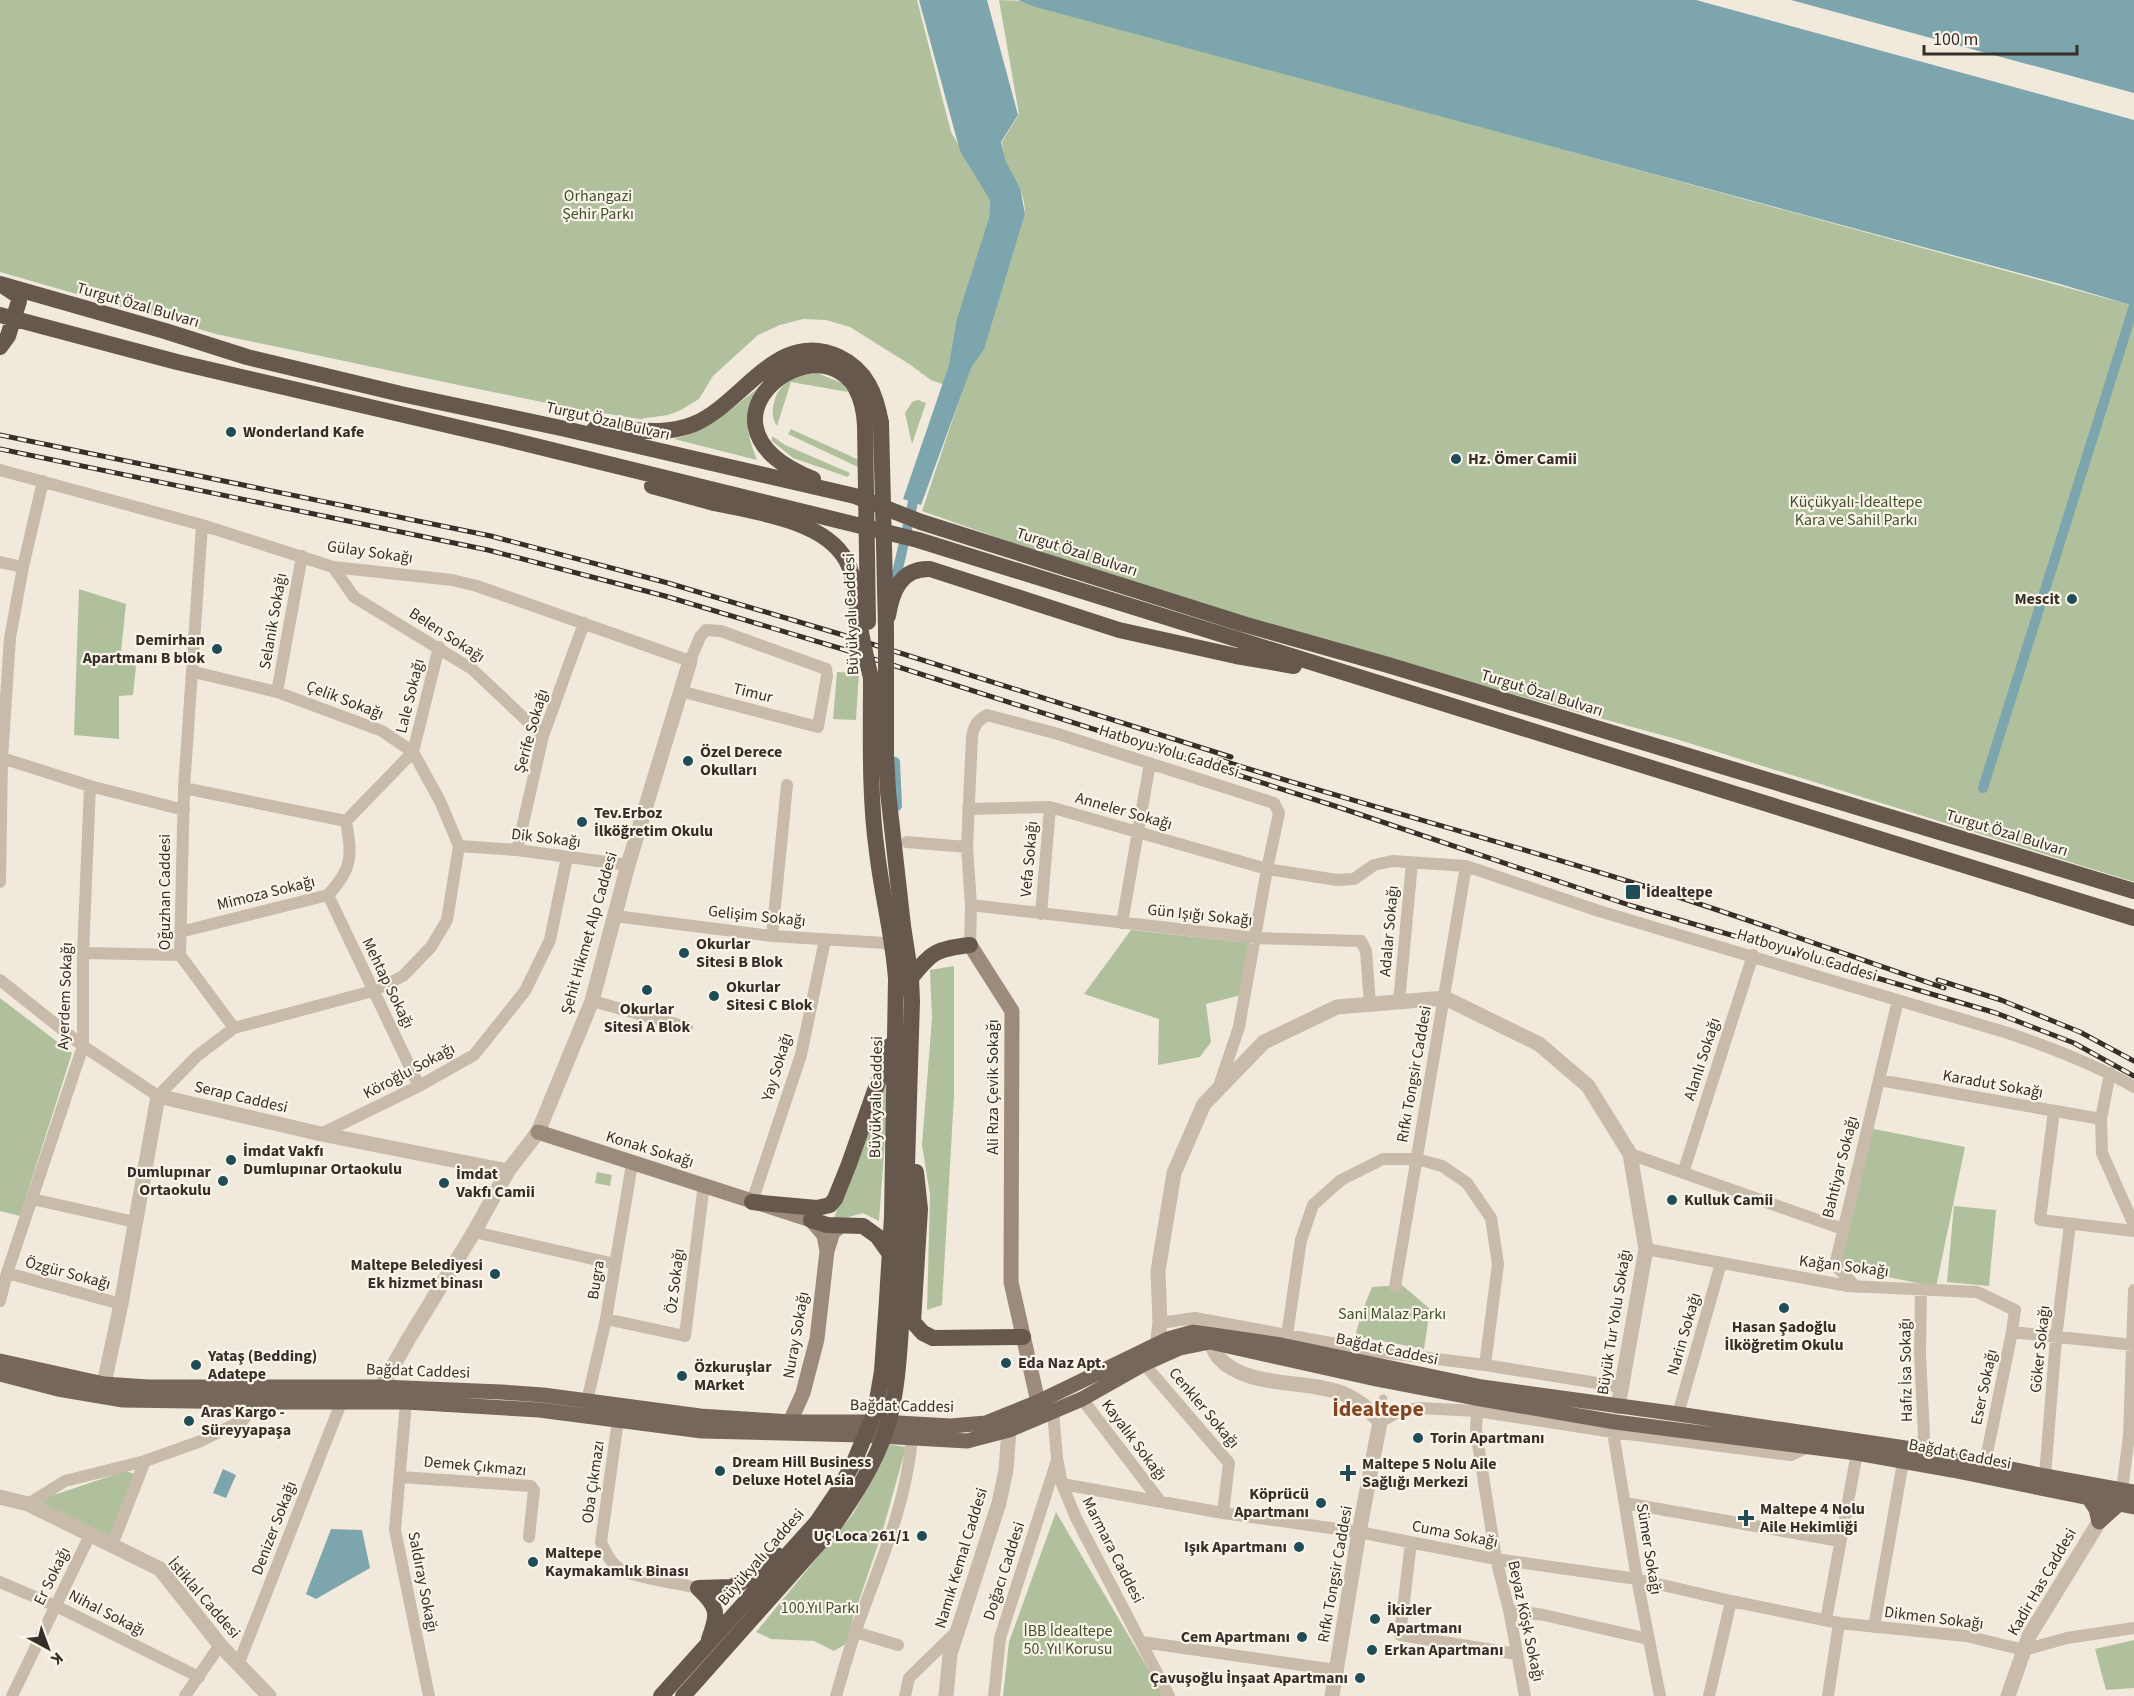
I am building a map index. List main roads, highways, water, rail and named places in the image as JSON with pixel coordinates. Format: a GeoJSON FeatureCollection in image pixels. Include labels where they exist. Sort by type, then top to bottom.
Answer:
{"type":"FeatureCollection","features":[{"type":"Feature","properties":{"kind":"highway"},"geometry":{"type":"LineString","coordinates":[[0,284],[17,295],[19,301],[7,317],[8,336],[0,347]]}},
{"type":"Feature","properties":{"kind":"highway","name":"Turgut Özal Bulvarı"},"geometry":{"type":"LineString","coordinates":[[0,284],[165,331],[246,357],[855,496],[921,522],[1243,624],[1388,665],[2134,891]]}},
{"type":"Feature","properties":{"kind":"highway"},"geometry":{"type":"LineString","coordinates":[[7,317],[177,362],[503,438],[918,540],[2134,918]]}},
{"type":"Feature","properties":{"kind":"highway"},"geometry":{"type":"LineString","coordinates":[[561,428],[659,431],[693,424],[724,406],[773,363],[797,352],[834,354],[858,369],[874,393],[873,424],[886,628]]}},
{"type":"Feature","properties":{"kind":"highway"},"geometry":{"type":"LineString","coordinates":[[855,496],[800,474],[778,461],[762,445],[757,433],[757,409],[761,397],[782,375],[801,366],[816,365],[837,371],[856,388],[873,424]]}},
{"type":"Feature","properties":{"kind":"highway","name":"Büyükyalı Caddesi"},"geometry":{"type":"LineString","coordinates":[[684,1696],[823,1527],[875,1412],[895,1299],[909,1145],[911,978],[877,853],[872,802],[871,678],[867,602],[873,424]]}},
{"type":"Feature","properties":{"kind":"highway"},"geometry":{"type":"LineString","coordinates":[[503,438],[615,476],[768,515],[814,530],[831,541],[846,560],[852,577],[871,678]]}},
{"type":"Feature","properties":{"kind":"highway"},"geometry":{"type":"LineString","coordinates":[[886,628],[891,600],[904,577],[920,569],[930,569],[1119,630],[1236,656],[1354,675]]}},
{"type":"Feature","properties":{"kind":"highway","name":"Büyükyalı Caddesi"},"geometry":{"type":"LineString","coordinates":[[886,628],[888,792],[896,925],[892,1216],[889,1253],[895,1299]]}},
{"type":"Feature","properties":{"kind":"highway"},"geometry":{"type":"LineString","coordinates":[[911,978],[926,958],[942,948],[970,945]]}},
{"type":"Feature","properties":{"kind":"highway"},"geometry":{"type":"LineString","coordinates":[[752,1202],[817,1208],[830,1205],[835,1199],[849,1164],[895,1033]]}},
{"type":"Feature","properties":{"kind":"highway"},"geometry":{"type":"LineString","coordinates":[[909,1145],[916,1175],[920,1209],[913,1322],[923,1333],[933,1338],[1023,1338]]}},
{"type":"Feature","properties":{"kind":"highway"},"geometry":{"type":"LineString","coordinates":[[811,1220],[840,1226],[863,1226],[872,1231],[889,1253]]}},
{"type":"Feature","properties":{"kind":"highway"},"geometry":{"type":"LineString","coordinates":[[706,1647],[716,1621],[716,1613],[715,1607],[698,1588],[731,1587],[740,1583],[823,1527]]}},
{"type":"Feature","properties":{"kind":"highway","name":"Büyükyalı Caddesi"},"geometry":{"type":"LineString","coordinates":[[661,1696],[823,1527]]}},
{"type":"Feature","properties":{"kind":"main road","name":"Ali Rıza Çevik Sokağı"},"geometry":{"type":"LineString","coordinates":[[970,945],[1012,1011],[1011,1282],[1038,1402]]}},
{"type":"Feature","properties":{"kind":"main road","name":"Konak Sokağı"},"geometry":{"type":"LineString","coordinates":[[538,1132],[811,1220]]}},
{"type":"Feature","properties":{"kind":"main road"},"geometry":{"type":"LineString","coordinates":[[811,1220],[824,1235],[827,1251]]}},
{"type":"Feature","properties":{"kind":"main road"},"geometry":{"type":"LineString","coordinates":[[827,1251],[833,1232],[840,1226]]}},
{"type":"Feature","properties":{"kind":"main road","name":"Nuray Sokağı"},"geometry":{"type":"LineString","coordinates":[[790,1422],[803,1392],[817,1339],[827,1251]]}},
{"type":"Feature","properties":{"kind":"main road","name":"Bağdat Caddesi"},"geometry":{"type":"LineString","coordinates":[[0,1361],[104,1384],[380,1394],[501,1392],[700,1416],[790,1422],[880,1422],[951,1426],[986,1424],[1038,1402],[1156,1345],[1193,1332],[1281,1345],[1482,1388],[1615,1420],[1678,1414],[1779,1436],[1809,1447],[1952,1470],[2088,1497],[2127,1498]]}},
{"type":"Feature","properties":{"kind":"main road","name":"Bağdat Caddesi"},"geometry":{"type":"LineString","coordinates":[[0,1374],[99,1397],[135,1400],[341,1403],[380,1394],[406,1402],[539,1410],[702,1431],[967,1441],[1009,1430],[1053,1412],[1082,1399],[1144,1364],[1180,1348],[1210,1342],[1376,1379],[1615,1420],[1921,1450],[2044,1476],[2127,1498]]}},
{"type":"Feature","properties":{"kind":"main road"},"geometry":{"type":"LineString","coordinates":[[2088,1497],[2097,1509],[2099,1522],[2127,1498]]}},
{"type":"Feature","properties":{"kind":"water"},"geometry":{"type":"Polygon","coordinates":[[[919,0],[987,0],[1018,115],[1001,142],[1006,162],[1020,188],[1025,214],[984,349],[971,368],[921,505],[903,499],[949,365],[957,319],[989,218],[990,200],[960,151],[919,0]]]}},
{"type":"Feature","properties":{"kind":"water"},"geometry":{"type":"Polygon","coordinates":[[[1018,0],[2134,0],[2134,306],[1032,6],[1018,0]]]}},
{"type":"Feature","properties":{"kind":"water"},"geometry":{"type":"Polygon","coordinates":[[[223,1469],[236,1475],[226,1498],[213,1493],[223,1469]]]}},
{"type":"Feature","properties":{"kind":"water"},"geometry":{"type":"Polygon","coordinates":[[[331,1529],[362,1530],[370,1568],[316,1599],[306,1594],[331,1529]]]}},
{"type":"Feature","properties":{"kind":"waterway"},"geometry":{"type":"LineString","coordinates":[[1983,788],[2134,306]]}},
{"type":"Feature","properties":{"kind":"waterway"},"geometry":{"type":"LineString","coordinates":[[894,587],[913,502]]}},
{"type":"Feature","properties":{"kind":"waterway"},"geometry":{"type":"LineString","coordinates":[[895,762],[897,806]]}},
{"type":"Feature","properties":{"kind":"railway"},"geometry":{"type":"LineString","coordinates":[[0,435],[491,536],[668,583],[843,635],[1231,757]]}},
{"type":"Feature","properties":{"kind":"railway"},"geometry":{"type":"LineString","coordinates":[[0,449],[488,550],[665,596],[839,648],[1338,807],[1629,905],[1996,1013],[2074,1043],[2134,1076]]}},
{"type":"Feature","properties":{"kind":"railway"},"geometry":{"type":"LineString","coordinates":[[1220,760],[1673,895],[1944,988]]}},
{"type":"Feature","properties":{"kind":"railway"},"geometry":{"type":"LineString","coordinates":[[1938,980],[2001,1000],[2080,1032],[2134,1061]]}},
{"type":"Feature","properties":{"kind":"place","name":"Wonderland Kafe"},"geometry":{"type":"Point","coordinates":[231,432]}},
{"type":"Feature","properties":{"kind":"place","name":"Hz. Ömer Camii"},"geometry":{"type":"Point","coordinates":[1456,459]}},
{"type":"Feature","properties":{"kind":"place","name":"Mescit"},"geometry":{"type":"Point","coordinates":[2072,599]}},
{"type":"Feature","properties":{"kind":"place","name":"Demirhan Apartmanı B blok"},"geometry":{"type":"Point","coordinates":[217,649]}},
{"type":"Feature","properties":{"kind":"place","name":"Özel Derece Okulları"},"geometry":{"type":"Point","coordinates":[688,761]}},
{"type":"Feature","properties":{"kind":"place","name":"Tev.Erboz İlköğretim Okulu"},"geometry":{"type":"Point","coordinates":[582,822]}},
{"type":"Feature","properties":{"kind":"place","name":"İdealtepe"},"geometry":{"type":"Point","coordinates":[1633,892]}},
{"type":"Feature","properties":{"kind":"place","name":"Okurlar Sitesi B Blok"},"geometry":{"type":"Point","coordinates":[684,953]}},
{"type":"Feature","properties":{"kind":"place","name":"Okurlar Sitesi A Blok"},"geometry":{"type":"Point","coordinates":[647,990]}},
{"type":"Feature","properties":{"kind":"place","name":"Okurlar Sitesi C Blok"},"geometry":{"type":"Point","coordinates":[714,996]}},
{"type":"Feature","properties":{"kind":"place","name":"İmdat Vakfı Dumlupınar Ortaokulu"},"geometry":{"type":"Point","coordinates":[231,1160]}},
{"type":"Feature","properties":{"kind":"place","name":"Dumlupınar Ortaokulu"},"geometry":{"type":"Point","coordinates":[223,1181]}},
{"type":"Feature","properties":{"kind":"place","name":"İmdat Vakfı Camii"},"geometry":{"type":"Point","coordinates":[444,1183]}},
{"type":"Feature","properties":{"kind":"place","name":"Kulluk Camii"},"geometry":{"type":"Point","coordinates":[1672,1200]}},
{"type":"Feature","properties":{"kind":"place","name":"Maltepe Belediyesi Ek hizmet binası"},"geometry":{"type":"Point","coordinates":[495,1274]}},
{"type":"Feature","properties":{"kind":"place","name":"Hasan Şadoğlu İlköğretim Okulu"},"geometry":{"type":"Point","coordinates":[1784,1308]}},
{"type":"Feature","properties":{"kind":"place","name":"Eda Naz Apt."},"geometry":{"type":"Point","coordinates":[1006,1363]}},
{"type":"Feature","properties":{"kind":"place","name":"Yataş (Bedding) Adatepe"},"geometry":{"type":"Point","coordinates":[196,1365]}},
{"type":"Feature","properties":{"kind":"place","name":"Özkuruşlar MArket"},"geometry":{"type":"Point","coordinates":[682,1376]}},
{"type":"Feature","properties":{"kind":"place","name":"Aras Kargo - Süreyyapaşa"},"geometry":{"type":"Point","coordinates":[189,1421]}},
{"type":"Feature","properties":{"kind":"place","name":"Torin Apartmanı"},"geometry":{"type":"Point","coordinates":[1418,1438]}},
{"type":"Feature","properties":{"kind":"place","name":"Dream Hill Business Deluxe Hotel Asia"},"geometry":{"type":"Point","coordinates":[720,1471]}},
{"type":"Feature","properties":{"kind":"place","name":"Maltepe 5 Nolu Aile Sağlığı Merkezi"},"geometry":{"type":"Point","coordinates":[1348,1473]}},
{"type":"Feature","properties":{"kind":"place","name":"Köprücü Apartmanı"},"geometry":{"type":"Point","coordinates":[1321,1503]}},
{"type":"Feature","properties":{"kind":"place","name":"Maltepe 4 Nolu Aile Hekimliği"},"geometry":{"type":"Point","coordinates":[1746,1518]}},
{"type":"Feature","properties":{"kind":"place","name":"Uç Loca 261/1"},"geometry":{"type":"Point","coordinates":[922,1536]}},
{"type":"Feature","properties":{"kind":"place","name":"Işık Apartmanı"},"geometry":{"type":"Point","coordinates":[1299,1547]}},
{"type":"Feature","properties":{"kind":"place","name":"Maltepe Kaymakamlık Binası"},"geometry":{"type":"Point","coordinates":[533,1562]}},
{"type":"Feature","properties":{"kind":"place","name":"İkizler Apartmanı"},"geometry":{"type":"Point","coordinates":[1375,1619]}},
{"type":"Feature","properties":{"kind":"place","name":"Cem Apartmanı"},"geometry":{"type":"Point","coordinates":[1302,1637]}},
{"type":"Feature","properties":{"kind":"place","name":"Erkan Apartmanı"},"geometry":{"type":"Point","coordinates":[1372,1650]}},
{"type":"Feature","properties":{"kind":"place","name":"Çavuşoğlu İnşaat Apartmanı"},"geometry":{"type":"Point","coordinates":[1360,1678]}},
{"type":"Feature","properties":{"kind":"district","name":"İdealtepe"},"geometry":{"type":"Point","coordinates":[1378,1409]}},
{"type":"Feature","properties":{"kind":"park label","name":"Orhangazi Şehir Parkı"},"geometry":{"type":"Point","coordinates":[598,205]}},
{"type":"Feature","properties":{"kind":"park label","name":"Küçükyalı-İdealtepe Kara ve Sahil Parkı"},"geometry":{"type":"Point","coordinates":[1856,511]}},
{"type":"Feature","properties":{"kind":"park label","name":"Sani Malaz Parkı"},"geometry":{"type":"Point","coordinates":[1392,1314]}},
{"type":"Feature","properties":{"kind":"park label","name":"100.Yıl Parkı"},"geometry":{"type":"Point","coordinates":[820,1608]}},
{"type":"Feature","properties":{"kind":"park label","name":"İBB İdealtepe 50. Yıl Korusu"},"geometry":{"type":"Point","coordinates":[1068,1640]}}]}
